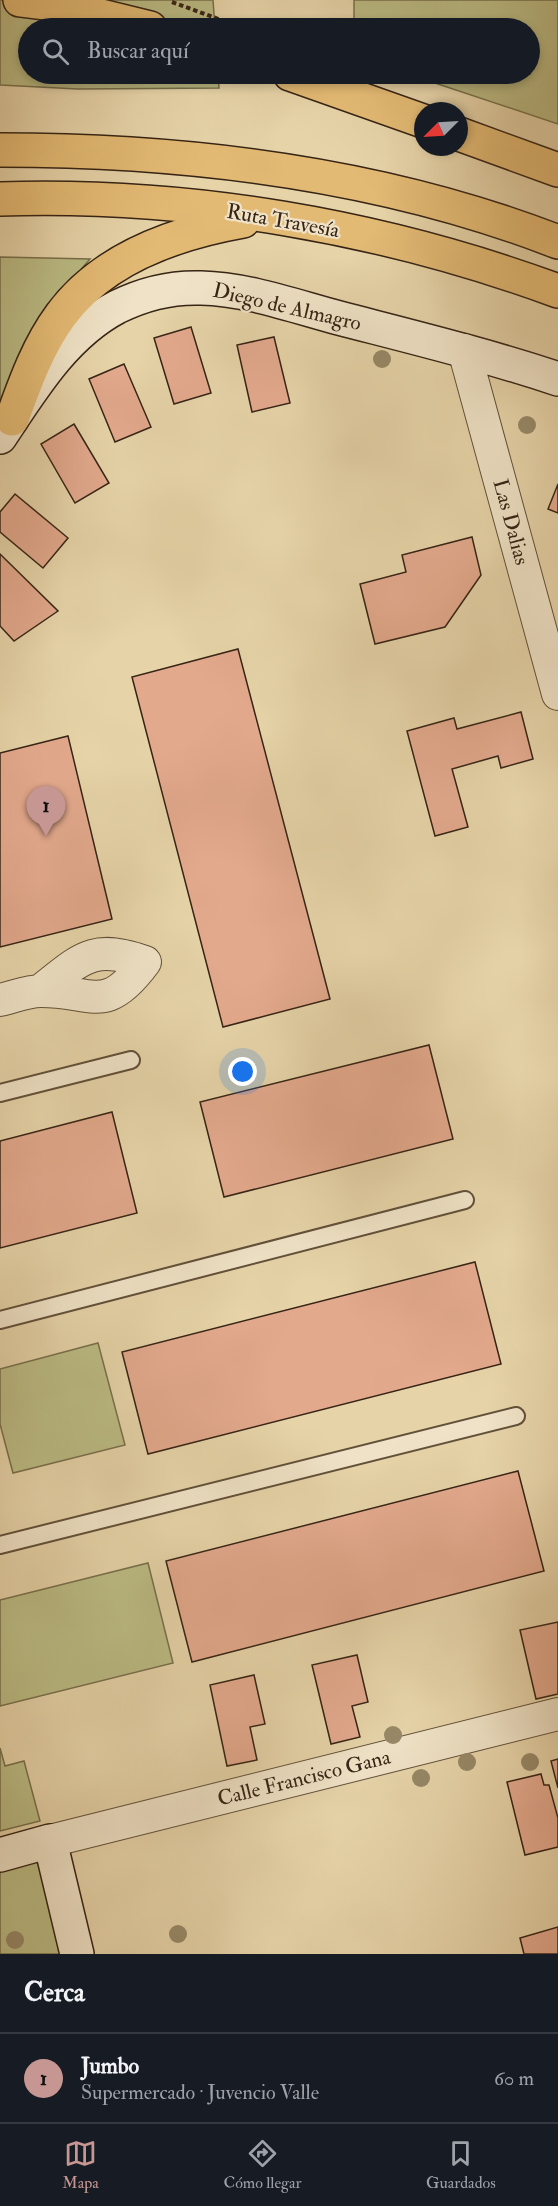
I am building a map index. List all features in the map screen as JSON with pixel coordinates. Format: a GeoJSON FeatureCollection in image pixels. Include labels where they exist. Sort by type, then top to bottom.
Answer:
{"type":"FeatureCollection","features":[{"type":"Feature","properties":{"kind":"highway"},"geometry":{"type":"LineString","coordinates":[[20,0],[52,4],[109,18]]}},
{"type":"Feature","properties":{"kind":"highway"},"geometry":{"type":"LineString","coordinates":[[318,84],[414,118]]}},
{"type":"Feature","properties":{"kind":"highway"},"geometry":{"type":"LineString","coordinates":[[468,137],[558,170]]}},
{"type":"Feature","properties":{"kind":"highway"},"geometry":{"type":"LineString","coordinates":[[0,150],[168,156],[312,175],[418,198],[558,242]]}},
{"type":"Feature","properties":{"kind":"highway","name":"Ruta Travesía"},"geometry":{"type":"LineString","coordinates":[[0,199],[133,202],[269,216],[428,250],[558,291]]}},
{"type":"Feature","properties":{"kind":"highway"},"geometry":{"type":"LineString","coordinates":[[6,428],[48,334],[73,300],[101,274],[123,261],[174,239],[231,223],[269,216]]}},
{"type":"Feature","properties":{"kind":"street","name":"Diego de Almagro"},"geometry":{"type":"LineString","coordinates":[[6,428],[61,351],[86,328],[118,307],[159,292],[180,288],[202,288],[255,296],[464,351],[558,379]]}},
{"type":"Feature","properties":{"kind":"street","name":"Las Dalias"},"geometry":{"type":"LineString","coordinates":[[464,351],[558,694]]}},
{"type":"Feature","properties":{"kind":"street"},"geometry":{"type":"LineString","coordinates":[[0,1000],[40,990]]}},
{"type":"Feature","properties":{"kind":"street","name":"Calle Francisco Gana"},"geometry":{"type":"LineString","coordinates":[[50,1841],[558,1714]]}},
{"type":"Feature","properties":{"kind":"street"},"geometry":{"type":"LineString","coordinates":[[0,1855],[50,1841],[78,1954]]}},
{"type":"Feature","properties":{"kind":"lane"},"geometry":{"type":"LineString","coordinates":[[0,1093],[131,1060]]}},
{"type":"Feature","properties":{"kind":"lane"},"geometry":{"type":"LineString","coordinates":[[0,1320],[465,1200]]}},
{"type":"Feature","properties":{"kind":"lane"},"geometry":{"type":"LineString","coordinates":[[0,1545],[516,1416]]}},
{"type":"Feature","properties":{"kind":"path"},"geometry":{"type":"LineString","coordinates":[[166,0],[216,18]]}},
{"type":"Feature","properties":{"kind":"green space"},"geometry":{"type":"Polygon","coordinates":[[[0,0],[213,0],[214,18],[18,18],[18,84],[219,84],[219,88],[78,89],[0,85],[0,0]]]}},
{"type":"Feature","properties":{"kind":"green space"},"geometry":{"type":"Polygon","coordinates":[[[354,0],[558,0],[558,124],[438,84],[540,84],[540,18],[354,18],[354,0]]]}},
{"type":"Feature","properties":{"kind":"green space"},"geometry":{"type":"Polygon","coordinates":[[[0,257],[90,259],[40,317],[0,421],[0,257]]]}},
{"type":"Feature","properties":{"kind":"green space"},"geometry":{"type":"Polygon","coordinates":[[[98,1343],[125,1445],[13,1473],[0,1424],[0,1369],[98,1343]]]}},
{"type":"Feature","properties":{"kind":"green space"},"geometry":{"type":"Polygon","coordinates":[[[148,1563],[173,1663],[0,1706],[0,1600],[148,1563]]]}},
{"type":"Feature","properties":{"kind":"green space"},"geometry":{"type":"Polygon","coordinates":[[[0,1748],[5,1766],[24,1761],[40,1821],[0,1831],[0,1748]]]}},
{"type":"Feature","properties":{"kind":"green space"},"geometry":{"type":"Polygon","coordinates":[[[39,1850],[65,1954],[0,1954],[0,1860],[39,1850]]]}},
{"type":"Feature","properties":{"kind":"building"},"geometry":{"type":"Polygon","coordinates":[[[191,327],[211,393],[174,404],[154,338],[191,327]]]}},
{"type":"Feature","properties":{"kind":"building"},"geometry":{"type":"Polygon","coordinates":[[[274,337],[290,403],[252,412],[237,345],[274,337]]]}},
{"type":"Feature","properties":{"kind":"building"},"geometry":{"type":"Polygon","coordinates":[[[124,364],[151,427],[115,442],[89,379],[124,364]]]}},
{"type":"Feature","properties":{"kind":"building"},"geometry":{"type":"Polygon","coordinates":[[[74,424],[109,483],[75,503],[41,444],[74,424]]]}},
{"type":"Feature","properties":{"kind":"building"},"geometry":{"type":"Polygon","coordinates":[[[558,484],[558,513],[548,509],[558,484]]]}},
{"type":"Feature","properties":{"kind":"building"},"geometry":{"type":"Polygon","coordinates":[[[15,494],[68,538],[43,568],[0,532],[0,512],[15,494]]]}},
{"type":"Feature","properties":{"kind":"building"},"geometry":{"type":"Polygon","coordinates":[[[472,537],[481,575],[445,627],[375,644],[360,584],[406,572],[402,555],[472,537]]]}},
{"type":"Feature","properties":{"kind":"building"},"geometry":{"type":"Polygon","coordinates":[[[0,554],[58,611],[14,641],[0,626],[0,554]]]}},
{"type":"Feature","properties":{"kind":"building"},"geometry":{"type":"Polygon","coordinates":[[[238,649],[330,999],[223,1027],[132,677],[238,649]]]}},
{"type":"Feature","properties":{"kind":"building"},"geometry":{"type":"Polygon","coordinates":[[[521,712],[533,759],[501,768],[498,756],[452,769],[468,827],[435,836],[407,731],[454,718],[457,729],[521,712]]]}},
{"type":"Feature","properties":{"kind":"building"},"geometry":{"type":"Polygon","coordinates":[[[68,736],[112,919],[0,947],[0,753],[68,736]]]}},
{"type":"Feature","properties":{"kind":"building"},"geometry":{"type":"Polygon","coordinates":[[[429,1045],[453,1139],[224,1197],[200,1102],[429,1045]]]}},
{"type":"Feature","properties":{"kind":"building"},"geometry":{"type":"Polygon","coordinates":[[[112,1112],[137,1213],[0,1248],[0,1141],[112,1112]]]}},
{"type":"Feature","properties":{"kind":"building"},"geometry":{"type":"Polygon","coordinates":[[[475,1262],[501,1364],[148,1454],[122,1352],[475,1262]]]}},
{"type":"Feature","properties":{"kind":"building"},"geometry":{"type":"Polygon","coordinates":[[[518,1471],[544,1571],[192,1662],[166,1561],[518,1471]]]}},
{"type":"Feature","properties":{"kind":"building"},"geometry":{"type":"Polygon","coordinates":[[[558,1622],[558,1694],[536,1699],[520,1630],[558,1622]]]}},
{"type":"Feature","properties":{"kind":"building"},"geometry":{"type":"Polygon","coordinates":[[[357,1655],[368,1702],[352,1706],[360,1737],[331,1744],[312,1665],[357,1655]]]}},
{"type":"Feature","properties":{"kind":"building"},"geometry":{"type":"Polygon","coordinates":[[[254,1675],[265,1724],[250,1727],[257,1760],[227,1766],[210,1685],[254,1675]]]}},
{"type":"Feature","properties":{"kind":"building"},"geometry":{"type":"Polygon","coordinates":[[[558,1759],[558,1788],[551,1761],[558,1759]]]}},
{"type":"Feature","properties":{"kind":"building"},"geometry":{"type":"Polygon","coordinates":[[[541,1774],[544,1785],[549,1785],[558,1818],[558,1847],[525,1855],[507,1782],[541,1774]]]}},
{"type":"Feature","properties":{"kind":"building"},"geometry":{"type":"Polygon","coordinates":[[[558,1927],[558,1954],[524,1954],[520,1938],[558,1927]]]}},
{"type":"Feature","properties":{"kind":"place","name":"Jumbo"},"geometry":{"type":"Point","coordinates":[46,836]}}]}
